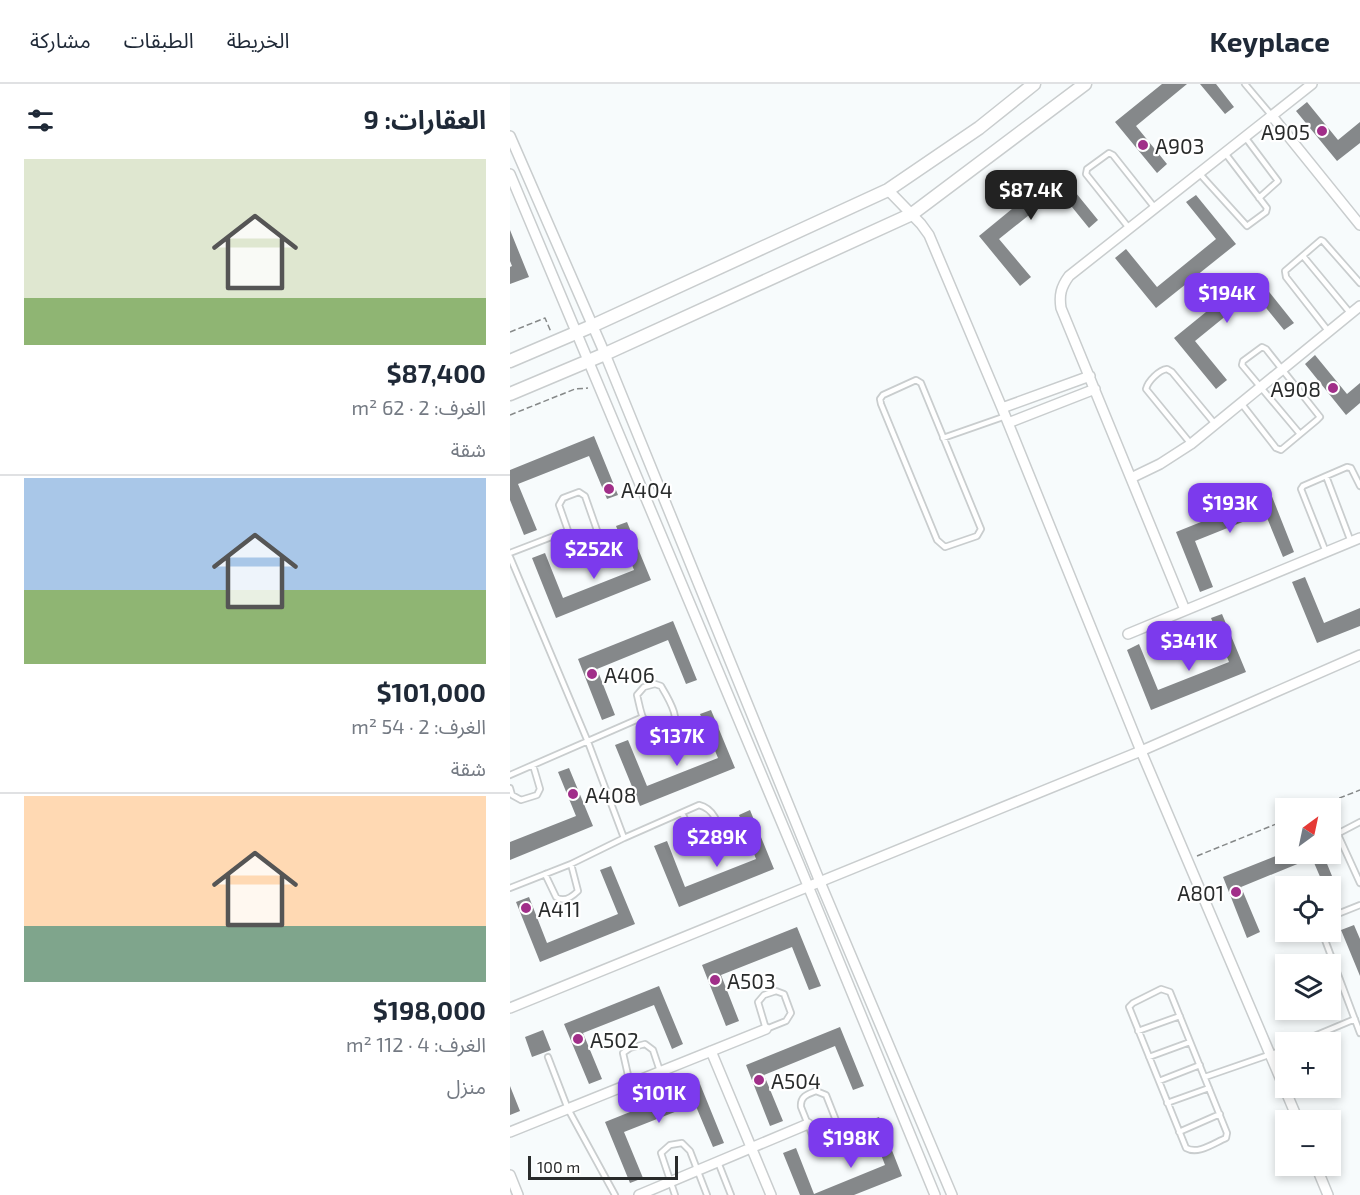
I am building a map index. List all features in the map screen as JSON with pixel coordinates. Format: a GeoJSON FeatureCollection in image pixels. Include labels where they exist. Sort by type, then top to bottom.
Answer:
{"type":"FeatureCollection","features":[{"type":"Feature","properties":{"kind":"street"},"geometry":{"type":"LineString","coordinates":[[510,361],[578,333],[888,190],[979,128],[1034,84]]}},
{"type":"Feature","properties":{"kind":"street"},"geometry":{"type":"LineString","coordinates":[[510,394],[605,354],[912,214],[1085,84]]}},
{"type":"Feature","properties":{"kind":"street"},"geometry":{"type":"LineString","coordinates":[[1185,610],[1061,308],[1059,297],[1062,286],[1069,276],[1312,84]]}},
{"type":"Feature","properties":{"kind":"street"},"geometry":{"type":"LineString","coordinates":[[1272,116],[1360,225]]}},
{"type":"Feature","properties":{"kind":"street"},"geometry":{"type":"LineString","coordinates":[[510,136],[605,354],[820,882],[952,1195]]}},
{"type":"Feature","properties":{"kind":"street"},"geometry":{"type":"LineString","coordinates":[[510,174],[935,1195]]}},
{"type":"Feature","properties":{"kind":"street"},"geometry":{"type":"LineString","coordinates":[[888,190],[929,235],[1006,415],[1141,751],[1294,1110]]}},
{"type":"Feature","properties":{"kind":"street"},"geometry":{"type":"LineString","coordinates":[[1131,478],[1160,464],[1191,444],[1360,306]]}},
{"type":"Feature","properties":{"kind":"street"},"geometry":{"type":"LineString","coordinates":[[1006,415],[1090,376]]}},
{"type":"Feature","properties":{"kind":"street"},"geometry":{"type":"LineString","coordinates":[[1006,415],[1095,389]]}},
{"type":"Feature","properties":{"kind":"street"},"geometry":{"type":"LineString","coordinates":[[1128,634],[1355,540]]}},
{"type":"Feature","properties":{"kind":"street"},"geometry":{"type":"LineString","coordinates":[[510,1008],[1141,751],[1360,655]]}},
{"type":"Feature","properties":{"kind":"street"},"geometry":{"type":"LineString","coordinates":[[510,1132],[766,1029]]}},
{"type":"Feature","properties":{"kind":"street"},"geometry":{"type":"LineString","coordinates":[[711,1051],[771,1195]]}},
{"type":"Feature","properties":{"kind":"street"},"geometry":{"type":"LineString","coordinates":[[639,1195],[808,1124]]}},
{"type":"Feature","properties":{"kind":"street"},"geometry":{"type":"LineString","coordinates":[[510,1175],[518,1195]]}},
{"type":"Feature","properties":{"kind":"street"},"geometry":{"type":"LineString","coordinates":[[1320,1176],[1328,1195]]}},
{"type":"Feature","properties":{"kind":"lane"},"geometry":{"type":"LineString","coordinates":[[1245,84],[1272,116]]}},
{"type":"Feature","properties":{"kind":"lane"},"geometry":{"type":"LineString","coordinates":[[1245,137],[1278,181],[1259,198]]}},
{"type":"Feature","properties":{"kind":"lane"},"geometry":{"type":"LineString","coordinates":[[1129,228],[1086,174],[1087,169],[1105,155],[1109,153],[1113,155],[1155,208]]}},
{"type":"Feature","properties":{"kind":"lane"},"geometry":{"type":"LineString","coordinates":[[1199,173],[1247,226],[1266,212],[1267,208],[1225,153]]}},
{"type":"Feature","properties":{"kind":"lane"},"geometry":{"type":"LineString","coordinates":[[1329,332],[1284,274],[1285,271],[1323,241],[1360,283]]}},
{"type":"Feature","properties":{"kind":"lane"},"geometry":{"type":"LineString","coordinates":[[1303,256],[1351,314]]}},
{"type":"Feature","properties":{"kind":"lane"},"geometry":{"type":"LineString","coordinates":[[1241,403],[1276,448],[1281,450],[1300,434],[1320,417],[1262,348],[1242,364],[1300,434]]}},
{"type":"Feature","properties":{"kind":"lane"},"geometry":{"type":"LineString","coordinates":[[1191,444],[1146,389],[1147,385],[1162,370],[1167,369],[1172,372],[1216,424]]}},
{"type":"Feature","properties":{"kind":"lane"},"geometry":{"type":"LineString","coordinates":[[916,380],[921,383],[944,438],[981,529],[977,536],[945,548],[937,540],[880,404],[880,399],[883,395],[916,380]]}},
{"type":"Feature","properties":{"kind":"lane"},"geometry":{"type":"LineString","coordinates":[[944,438],[1006,415]]}},
{"type":"Feature","properties":{"kind":"lane"},"geometry":{"type":"LineString","coordinates":[[1326,552],[1301,489],[1303,486],[1347,467],[1351,468],[1360,486]]}},
{"type":"Feature","properties":{"kind":"lane"},"geometry":{"type":"LineString","coordinates":[[1326,476],[1355,540]]}},
{"type":"Feature","properties":{"kind":"lane"},"geometry":{"type":"LineString","coordinates":[[579,492],[585,495],[599,536],[598,543],[582,553],[576,550],[567,531],[559,506],[563,498],[579,492]]}},
{"type":"Feature","properties":{"kind":"lane"},"geometry":{"type":"LineString","coordinates":[[567,531],[510,555],[588,742],[624,838]]}},
{"type":"Feature","properties":{"kind":"lane"},"geometry":{"type":"LineString","coordinates":[[655,684],[661,686],[677,722],[675,731],[670,737],[662,739],[651,733],[643,717],[638,695],[644,687],[655,684]]}},
{"type":"Feature","properties":{"kind":"lane"},"geometry":{"type":"LineString","coordinates":[[510,775],[643,717]]}},
{"type":"Feature","properties":{"kind":"lane"},"geometry":{"type":"LineString","coordinates":[[510,788],[512,795],[520,800],[537,795],[540,789],[532,765]]}},
{"type":"Feature","properties":{"kind":"lane"},"geometry":{"type":"LineString","coordinates":[[510,888],[571,864],[699,805],[706,807],[718,822],[718,829],[714,837],[701,843],[694,839],[682,813]]}},
{"type":"Feature","properties":{"kind":"lane"},"geometry":{"type":"LineString","coordinates":[[1360,822],[1340,833],[1339,837],[1360,883]]}},
{"type":"Feature","properties":{"kind":"lane"},"geometry":{"type":"LineString","coordinates":[[545,874],[555,897],[565,899],[578,891],[571,864]]}},
{"type":"Feature","properties":{"kind":"lane"},"geometry":{"type":"LineString","coordinates":[[1341,913],[1360,905]]}},
{"type":"Feature","properties":{"kind":"lane"},"geometry":{"type":"LineString","coordinates":[[1326,942],[1360,1033]]}},
{"type":"Feature","properties":{"kind":"lane"},"geometry":{"type":"LineString","coordinates":[[1161,989],[1170,992],[1220,1114],[1227,1133],[1226,1138],[1197,1151],[1186,1148],[1138,1031],[1129,1007],[1161,989]]}},
{"type":"Feature","properties":{"kind":"lane"},"geometry":{"type":"LineString","coordinates":[[776,991],[782,992],[790,1016],[786,1021],[766,1029],[758,1004],[759,999],[776,991]]}},
{"type":"Feature","properties":{"kind":"lane"},"geometry":{"type":"LineString","coordinates":[[1138,1031],[1180,1016]]}},
{"type":"Feature","properties":{"kind":"lane"},"geometry":{"type":"LineString","coordinates":[[1324,1032],[1355,1019]]}},
{"type":"Feature","properties":{"kind":"lane"},"geometry":{"type":"LineString","coordinates":[[1149,1057],[1190,1042]]}},
{"type":"Feature","properties":{"kind":"lane"},"geometry":{"type":"LineString","coordinates":[[630,1084],[623,1053],[630,1048],[645,1044],[653,1050],[660,1071]]}},
{"type":"Feature","properties":{"kind":"lane"},"geometry":{"type":"LineString","coordinates":[[1205,1077],[1275,1054]]}},
{"type":"Feature","properties":{"kind":"lane"},"geometry":{"type":"LineString","coordinates":[[549,1057],[568,1109],[615,1195]]}},
{"type":"Feature","properties":{"kind":"lane"},"geometry":{"type":"LineString","coordinates":[[1159,1081],[1200,1065]]}},
{"type":"Feature","properties":{"kind":"lane"},"geometry":{"type":"LineString","coordinates":[[1167,1103],[1209,1088]]}},
{"type":"Feature","properties":{"kind":"lane"},"geometry":{"type":"LineString","coordinates":[[816,1091],[821,1092],[826,1095],[841,1133],[840,1139],[826,1147],[820,1146],[815,1142],[808,1124],[801,1101],[806,1095],[816,1091]]}},
{"type":"Feature","properties":{"kind":"lane"},"geometry":{"type":"LineString","coordinates":[[1179,1132],[1220,1114]]}},
{"type":"Feature","properties":{"kind":"lane"},"geometry":{"type":"LineString","coordinates":[[675,1195],[669,1183],[661,1153],[670,1145],[682,1143],[690,1151],[707,1195]]}},
{"type":"Feature","properties":{"kind":"lane"},"geometry":{"type":"LineString","coordinates":[[718,1162],[731,1195]]}},
{"type":"Feature","properties":{"kind":"path"},"geometry":{"type":"LineString","coordinates":[[510,332],[545,318],[556,342]]}},
{"type":"Feature","properties":{"kind":"path"},"geometry":{"type":"LineString","coordinates":[[510,415],[574,389],[600,387]]}},
{"type":"Feature","properties":{"kind":"path"},"geometry":{"type":"LineString","coordinates":[[1340,798],[1360,790]]}},
{"type":"Feature","properties":{"kind":"path"},"geometry":{"type":"LineString","coordinates":[[1188,860],[1275,824]]}},
{"type":"Feature","properties":{"kind":"building","name":"A903"},"geometry":{"type":"Polygon","coordinates":[[[1162,84],[1187,84],[1136,126],[1167,164],[1157,173],[1115,122],[1162,84]]]}},
{"type":"Feature","properties":{"kind":"building","name":"A903"},"geometry":{"type":"Polygon","coordinates":[[[1200,84],[1216,84],[1234,107],[1225,114],[1200,84]]]}},
{"type":"Feature","properties":{"kind":"building","name":"A905"},"geometry":{"type":"Polygon","coordinates":[[[1307,102],[1338,140],[1360,122],[1360,143],[1337,161],[1296,111],[1307,102]]]}},
{"type":"Feature","properties":{"kind":"building"},"geometry":{"type":"Polygon","coordinates":[[[1058,171],[1098,220],[1089,228],[1059,191],[999,239],[1031,277],[1020,286],[979,236],[1058,171]]]}},
{"type":"Feature","properties":{"kind":"building"},"geometry":{"type":"Polygon","coordinates":[[[1196,195],[1236,244],[1156,308],[1115,258],[1126,249],[1157,287],[1216,239],[1186,202],[1196,195]]]}},
{"type":"Feature","properties":{"kind":"building"},"geometry":{"type":"Polygon","coordinates":[[[510,230],[529,277],[510,284],[510,267],[512,266],[510,230]]]}},
{"type":"Feature","properties":{"kind":"building"},"geometry":{"type":"Polygon","coordinates":[[[1254,273],[1294,323],[1284,330],[1254,293],[1195,341],[1227,380],[1216,389],[1174,338],[1254,273]]]}},
{"type":"Feature","properties":{"kind":"building","name":"A908"},"geometry":{"type":"Polygon","coordinates":[[[1315,355],[1347,394],[1360,383],[1360,403],[1346,415],[1305,364],[1315,355]]]}},
{"type":"Feature","properties":{"kind":"building","name":"A404"},"geometry":{"type":"Polygon","coordinates":[[[594,436],[618,495],[607,499],[589,456],[518,484],[537,530],[524,535],[510,500],[510,470],[594,436]]]}},
{"type":"Feature","properties":{"kind":"building"},"geometry":{"type":"Polygon","coordinates":[[[1271,494],[1294,552],[1283,557],[1265,513],[1195,541],[1213,587],[1200,592],[1176,532],[1271,494]]]}},
{"type":"Feature","properties":{"kind":"building"},"geometry":{"type":"Polygon","coordinates":[[[627,522],[651,580],[556,618],[532,558],[545,553],[563,598],[634,570],[616,526],[627,522]]]}},
{"type":"Feature","properties":{"kind":"building"},"geometry":{"type":"Polygon","coordinates":[[[1305,577],[1324,623],[1360,608],[1360,626],[1317,643],[1292,582],[1305,577]]]}},
{"type":"Feature","properties":{"kind":"building"},"geometry":{"type":"Polygon","coordinates":[[[1222,614],[1246,672],[1151,710],[1127,650],[1139,644],[1158,690],[1229,662],[1211,618],[1222,614]]]}},
{"type":"Feature","properties":{"kind":"building","name":"A406"},"geometry":{"type":"Polygon","coordinates":[[[673,621],[697,680],[686,684],[668,640],[597,669],[615,715],[602,720],[578,659],[673,621]]]}},
{"type":"Feature","properties":{"kind":"building"},"geometry":{"type":"Polygon","coordinates":[[[711,710],[735,768],[640,806],[615,745],[628,740],[647,786],[718,758],[700,714],[711,710]]]}},
{"type":"Feature","properties":{"kind":"building","name":"A408"},"geometry":{"type":"Polygon","coordinates":[[[569,768],[593,826],[510,860],[510,842],[576,816],[558,772],[569,768]]]}},
{"type":"Feature","properties":{"kind":"building"},"geometry":{"type":"Polygon","coordinates":[[[750,810],[774,869],[679,907],[654,846],[667,841],[685,887],[756,859],[739,815],[750,810]]]}},
{"type":"Feature","properties":{"kind":"building","name":"A801"},"geometry":{"type":"Polygon","coordinates":[[[1275,856],[1275,864],[1297,864],[1241,887],[1260,932],[1247,938],[1223,877],[1275,856]]]}},
{"type":"Feature","properties":{"kind":"building","name":"A801"},"geometry":{"type":"Polygon","coordinates":[[[1315,864],[1327,864],[1332,876],[1320,876],[1315,864]]]}},
{"type":"Feature","properties":{"kind":"building","name":"A411"},"geometry":{"type":"Polygon","coordinates":[[[611,866],[635,924],[540,962],[516,902],[529,897],[547,943],[618,914],[600,870],[611,866]]]}},
{"type":"Feature","properties":{"kind":"building"},"geometry":{"type":"Polygon","coordinates":[[[1354,925],[1360,939],[1360,976],[1341,930],[1354,925]]]}},
{"type":"Feature","properties":{"kind":"building","name":"A503"},"geometry":{"type":"Polygon","coordinates":[[[797,927],[821,986],[809,990],[792,947],[721,975],[739,1021],[726,1026],[702,965],[797,927]]]}},
{"type":"Feature","properties":{"kind":"building","name":"A502"},"geometry":{"type":"Polygon","coordinates":[[[659,986],[683,1044],[672,1049],[654,1005],[583,1033],[602,1079],[589,1084],[564,1024],[659,986]]]}},
{"type":"Feature","properties":{"kind":"building","name":"A504"},"geometry":{"type":"Polygon","coordinates":[[[840,1027],[864,1086],[853,1090],[835,1046],[764,1075],[783,1121],[770,1126],[746,1065],[840,1027]]]}},
{"type":"Feature","properties":{"kind":"building"},"geometry":{"type":"Polygon","coordinates":[[[543,1030],[551,1050],[532,1057],[525,1037],[543,1030]]]}},
{"type":"Feature","properties":{"kind":"building"},"geometry":{"type":"Polygon","coordinates":[[[700,1084],[724,1143],[713,1147],[695,1104],[624,1132],[643,1178],[630,1183],[605,1122],[700,1084]]]}},
{"type":"Feature","properties":{"kind":"building"},"geometry":{"type":"Polygon","coordinates":[[[510,1086],[520,1111],[510,1115],[510,1086]]]}},
{"type":"Feature","properties":{"kind":"building"},"geometry":{"type":"Polygon","coordinates":[[[879,1117],[902,1176],[854,1195],[800,1195],[783,1153],[796,1148],[814,1194],[885,1165],[868,1121],[879,1117]]]}},
{"type":"Feature","properties":{"kind":"place","name":"A905"},"geometry":{"type":"Point","coordinates":[1322,131]}},
{"type":"Feature","properties":{"kind":"place","name":"A903"},"geometry":{"type":"Point","coordinates":[1143,145]}},
{"type":"Feature","properties":{"kind":"place","name":"A908"},"geometry":{"type":"Point","coordinates":[1333,388]}},
{"type":"Feature","properties":{"kind":"place","name":"A404"},"geometry":{"type":"Point","coordinates":[609,489]}},
{"type":"Feature","properties":{"kind":"place","name":"A406"},"geometry":{"type":"Point","coordinates":[592,674]}},
{"type":"Feature","properties":{"kind":"place","name":"A408"},"geometry":{"type":"Point","coordinates":[573,794]}},
{"type":"Feature","properties":{"kind":"place","name":"A801"},"geometry":{"type":"Point","coordinates":[1236,892]}},
{"type":"Feature","properties":{"kind":"place","name":"A411"},"geometry":{"type":"Point","coordinates":[526,908]}},
{"type":"Feature","properties":{"kind":"place","name":"A503"},"geometry":{"type":"Point","coordinates":[715,980]}},
{"type":"Feature","properties":{"kind":"place","name":"A502"},"geometry":{"type":"Point","coordinates":[578,1039]}},
{"type":"Feature","properties":{"kind":"place","name":"A504"},"geometry":{"type":"Point","coordinates":[759,1080]}}]}
